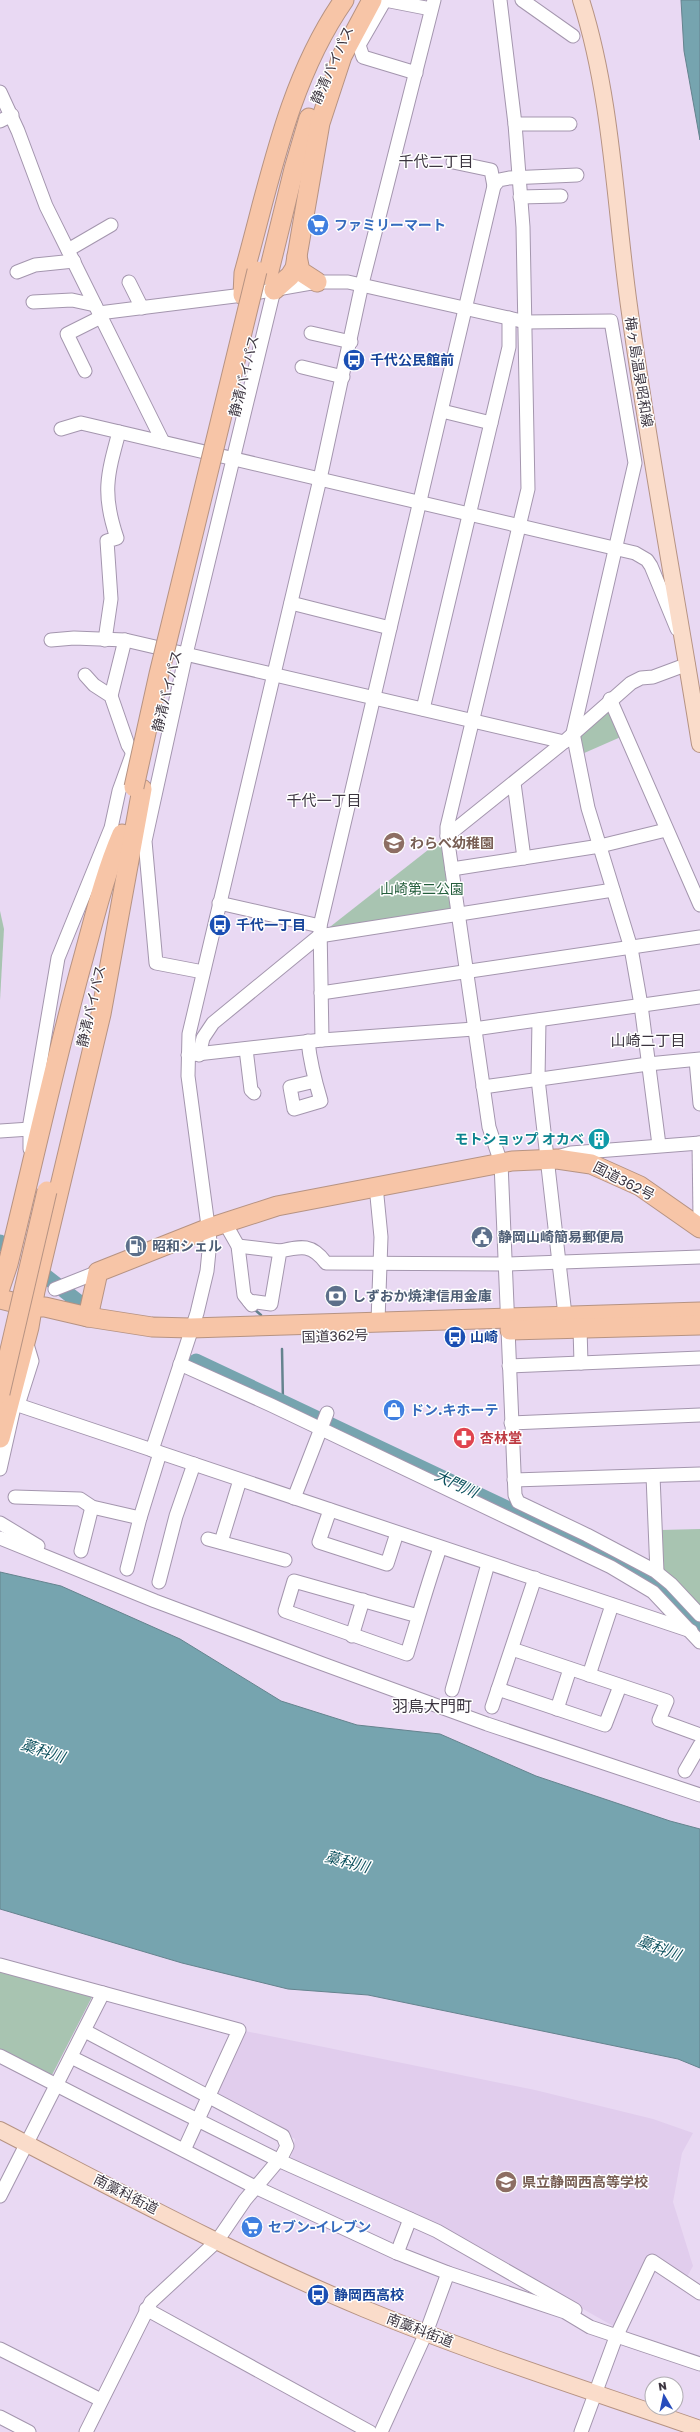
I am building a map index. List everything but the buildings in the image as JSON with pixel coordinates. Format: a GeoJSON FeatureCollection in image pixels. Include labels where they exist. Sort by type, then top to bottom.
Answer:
{"type":"FeatureCollection","features":[{"type":"Feature","properties":{"kind":"highway"},"geometry":{"type":"LineString","coordinates":[[243,295],[244,273],[284,122],[317,48],[344,0]]}},
{"type":"Feature","properties":{"kind":"highway","name":"静清バイパス"},"geometry":{"type":"LineString","coordinates":[[266,279],[298,114],[323,55],[353,0]]}},
{"type":"Feature","properties":{"kind":"highway","name":"静清バイパス"},"geometry":{"type":"LineString","coordinates":[[0,1343],[42,1190],[138,788],[161,666],[266,279],[294,169],[323,79],[349,27],[366,0]]}},
{"type":"Feature","properties":{"kind":"highway"},"geometry":{"type":"LineString","coordinates":[[266,279],[293,272],[298,256],[320,123],[342,56],[372,0]]}},
{"type":"Feature","properties":{"kind":"highway"},"geometry":{"type":"LineString","coordinates":[[298,256],[300,271],[317,282]]}},
{"type":"Feature","properties":{"kind":"highway"},"geometry":{"type":"LineString","coordinates":[[0,1438],[10,1395],[26,1341],[32,1307],[101,1014],[138,788]]}},
{"type":"Feature","properties":{"kind":"highway","name":"静清バイパス"},"geometry":{"type":"LineString","coordinates":[[10,1395],[42,1190],[122,834],[138,788]]}},
{"type":"Feature","properties":{"kind":"highway"},"geometry":{"type":"LineString","coordinates":[[0,1288],[8,1264],[67,1021],[101,893],[110,860],[122,834]]}},
{"type":"Feature","properties":{"kind":"highway","name":"国道362号"},"geometry":{"type":"LineString","coordinates":[[98,1272],[217,1225],[277,1206],[501,1163],[576,1160],[608,1170],[640,1186],[700,1228]]}},
{"type":"Feature","properties":{"kind":"highway"},"geometry":{"type":"LineString","coordinates":[[88,1317],[98,1272]]}},
{"type":"Feature","properties":{"kind":"highway"},"geometry":{"type":"LineString","coordinates":[[0,1299],[32,1307]]}},
{"type":"Feature","properties":{"kind":"highway","name":"国道362号"},"geometry":{"type":"LineString","coordinates":[[32,1307],[45,1307],[88,1317],[190,1334],[378,1321],[507,1324],[580,1328],[700,1325]]}},
{"type":"Feature","properties":{"kind":"highway","name":"国道362号"},"geometry":{"type":"LineString","coordinates":[[32,1307],[43,1316],[100,1330],[133,1336],[507,1324],[565,1315],[700,1312]]}},
{"type":"Feature","properties":{"kind":"main road","name":"梅ヶ島温泉昭和線"},"geometry":{"type":"LineString","coordinates":[[581,0],[598,75],[614,175],[629,306],[700,744]]}},
{"type":"Feature","properties":{"kind":"main road","name":"南藁科街道"},"geometry":{"type":"LineString","coordinates":[[0,2130],[217,2241],[364,2308],[426,2333],[700,2429]]}},
{"type":"Feature","properties":{"kind":"street"},"geometry":{"type":"LineString","coordinates":[[194,1055],[189,1034],[203,972],[320,479],[351,342],[362,284],[416,73],[432,4],[385,0],[358,45],[363,57],[416,73]]}},
{"type":"Feature","properties":{"kind":"street"},"geometry":{"type":"LineString","coordinates":[[500,0],[519,177],[526,322],[528,489],[447,827],[447,836],[465,971],[489,1127],[501,1163],[515,1495],[518,1502],[588,1535],[657,1572],[671,1584],[700,1615]]}},
{"type":"Feature","properties":{"kind":"street"},"geometry":{"type":"LineString","coordinates":[[522,0],[573,36]]}},
{"type":"Feature","properties":{"kind":"street"},"geometry":{"type":"LineString","coordinates":[[0,92],[6,118],[46,206],[163,442]]}},
{"type":"Feature","properties":{"kind":"street"},"geometry":{"type":"LineString","coordinates":[[514,124],[570,124]]}},
{"type":"Feature","properties":{"kind":"street"},"geometry":{"type":"LineString","coordinates":[[322,1040],[320,931],[494,186],[491,170],[453,162]]}},
{"type":"Feature","properties":{"kind":"street"},"geometry":{"type":"LineString","coordinates":[[494,186],[499,180],[519,177],[577,175]]}},
{"type":"Feature","properties":{"kind":"street"},"geometry":{"type":"LineString","coordinates":[[520,197],[561,196]]}},
{"type":"Feature","properties":{"kind":"street"},"geometry":{"type":"LineString","coordinates":[[17,272],[35,265],[71,255],[111,225]]}},
{"type":"Feature","properties":{"kind":"street"},"geometry":{"type":"LineString","coordinates":[[203,972],[156,963],[145,841],[186,654],[234,459],[266,279]]}},
{"type":"Feature","properties":{"kind":"street"},"geometry":{"type":"LineString","coordinates":[[33,302],[72,300],[98,312],[142,308],[243,295],[266,279],[362,284],[526,322],[611,321],[635,463],[617,548],[569,738],[588,808],[631,948],[641,1005],[659,1145]]}},
{"type":"Feature","properties":{"kind":"street"},"geometry":{"type":"LineString","coordinates":[[129,282],[142,308]]}},
{"type":"Feature","properties":{"kind":"street"},"geometry":{"type":"LineString","coordinates":[[1,1253],[8,1235],[30,1150],[30,1129],[58,958],[111,828],[119,791],[133,753],[204,452],[243,295]]}},
{"type":"Feature","properties":{"kind":"street"},"geometry":{"type":"LineString","coordinates":[[85,371],[67,334],[98,312]]}},
{"type":"Feature","properties":{"kind":"street"},"geometry":{"type":"LineString","coordinates":[[423,710],[509,346],[509,318]]}},
{"type":"Feature","properties":{"kind":"street"},"geometry":{"type":"LineString","coordinates":[[311,333],[351,342]]}},
{"type":"Feature","properties":{"kind":"street"},"geometry":{"type":"LineString","coordinates":[[302,367],[343,377]]}},
{"type":"Feature","properties":{"kind":"street"},"geometry":{"type":"LineString","coordinates":[[442,411],[491,422]]}},
{"type":"Feature","properties":{"kind":"street"},"geometry":{"type":"LineString","coordinates":[[61,429],[81,423],[617,548],[641,556],[647,560],[684,647]]}},
{"type":"Feature","properties":{"kind":"street"},"geometry":{"type":"LineString","coordinates":[[106,640],[111,599],[108,541],[117,538],[108,513],[106,494],[119,432]]}},
{"type":"Feature","properties":{"kind":"street"},"geometry":{"type":"LineString","coordinates":[[291,603],[390,628]]}},
{"type":"Feature","properties":{"kind":"street"},"geometry":{"type":"LineString","coordinates":[[51,640],[125,640],[473,722],[569,738]]}},
{"type":"Feature","properties":{"kind":"street"},"geometry":{"type":"LineString","coordinates":[[125,640],[111,696],[128,745],[133,753]]}},
{"type":"Feature","properties":{"kind":"street"},"geometry":{"type":"LineString","coordinates":[[447,836],[569,738],[610,699],[631,682],[641,678],[653,677],[688,664]]}},
{"type":"Feature","properties":{"kind":"street"},"geometry":{"type":"LineString","coordinates":[[85,675],[94,685],[111,696]]}},
{"type":"Feature","properties":{"kind":"street"},"geometry":{"type":"LineString","coordinates":[[610,699],[700,905]]}},
{"type":"Feature","properties":{"kind":"street"},"geometry":{"type":"LineString","coordinates":[[514,783],[524,858]]}},
{"type":"Feature","properties":{"kind":"street"},"geometry":{"type":"LineString","coordinates":[[452,869],[600,846],[666,830]]}},
{"type":"Feature","properties":{"kind":"street"},"geometry":{"type":"LineString","coordinates":[[219,903],[320,931],[458,915],[613,890]]}},
{"type":"Feature","properties":{"kind":"street"},"geometry":{"type":"LineString","coordinates":[[280,1251],[271,1304],[250,1303],[244,1295],[238,1246],[217,1225],[188,1076],[194,1055],[213,1023],[320,931]]}},
{"type":"Feature","properties":{"kind":"street"},"geometry":{"type":"LineString","coordinates":[[321,993],[700,937]]}},
{"type":"Feature","properties":{"kind":"street"},"geometry":{"type":"LineString","coordinates":[[194,1055],[308,1041],[474,1029],[700,996]]}},
{"type":"Feature","properties":{"kind":"street"},"geometry":{"type":"LineString","coordinates":[[539,1020],[538,1079],[546,1160],[565,1315]]}},
{"type":"Feature","properties":{"kind":"street"},"geometry":{"type":"LineString","coordinates":[[308,1041],[310,1065],[315,1081]]}},
{"type":"Feature","properties":{"kind":"street"},"geometry":{"type":"LineString","coordinates":[[246,1049],[251,1090],[254,1093]]}},
{"type":"Feature","properties":{"kind":"street"},"geometry":{"type":"LineString","coordinates":[[483,1087],[648,1064],[698,1060],[700,1104]]}},
{"type":"Feature","properties":{"kind":"street"},"geometry":{"type":"LineString","coordinates":[[0,1131],[30,1129]]}},
{"type":"Feature","properties":{"kind":"street"},"geometry":{"type":"LineString","coordinates":[[546,1160],[571,1153],[699,1143],[700,1217]]}},
{"type":"Feature","properties":{"kind":"street"},"geometry":{"type":"LineString","coordinates":[[376,1186],[381,1237],[378,1264],[378,1321]]}},
{"type":"Feature","properties":{"kind":"street"},"geometry":{"type":"LineString","coordinates":[[126,1569],[156,1451],[207,1271],[210,1241],[217,1225]]}},
{"type":"Feature","properties":{"kind":"street"},"geometry":{"type":"LineString","coordinates":[[238,1246],[280,1251],[296,1247],[308,1248],[318,1253],[326,1263],[506,1264],[700,1257]]}},
{"type":"Feature","properties":{"kind":"street"},"geometry":{"type":"LineString","coordinates":[[55,1290],[98,1272]]}},
{"type":"Feature","properties":{"kind":"street"},"geometry":{"type":"LineString","coordinates":[[580,1328],[581,1363]]}},
{"type":"Feature","properties":{"kind":"street"},"geometry":{"type":"LineString","coordinates":[[509,1366],[700,1358]]}},
{"type":"Feature","properties":{"kind":"street"},"geometry":{"type":"LineString","coordinates":[[180,1364],[321,1429],[637,1580],[653,1592],[700,1642]]}},
{"type":"Feature","properties":{"kind":"street"},"geometry":{"type":"LineString","coordinates":[[10,1395],[156,1451],[440,1548],[535,1578],[691,1631]]}},
{"type":"Feature","properties":{"kind":"street"},"geometry":{"type":"LineString","coordinates":[[0,1469],[14,1408],[10,1395]]}},
{"type":"Feature","properties":{"kind":"street"},"geometry":{"type":"LineString","coordinates":[[294,1498],[327,1413]]}},
{"type":"Feature","properties":{"kind":"street"},"geometry":{"type":"LineString","coordinates":[[511,1423],[700,1415]]}},
{"type":"Feature","properties":{"kind":"street"},"geometry":{"type":"LineString","coordinates":[[159,1582],[176,1516],[194,1464]]}},
{"type":"Feature","properties":{"kind":"street"},"geometry":{"type":"LineString","coordinates":[[514,1480],[700,1474]]}},
{"type":"Feature","properties":{"kind":"street"},"geometry":{"type":"LineString","coordinates":[[653,1476],[657,1572]]}},
{"type":"Feature","properties":{"kind":"street"},"geometry":{"type":"LineString","coordinates":[[221,1542],[240,1480]]}},
{"type":"Feature","properties":{"kind":"street"},"geometry":{"type":"LineString","coordinates":[[15,1497],[80,1499],[92,1507],[140,1518]]}},
{"type":"Feature","properties":{"kind":"street"},"geometry":{"type":"LineString","coordinates":[[509,1520],[518,1502]]}},
{"type":"Feature","properties":{"kind":"street"},"geometry":{"type":"LineString","coordinates":[[81,1550],[92,1507]]}},
{"type":"Feature","properties":{"kind":"street"},"geometry":{"type":"LineString","coordinates":[[330,1510],[319,1542],[387,1564],[397,1533]]}},
{"type":"Feature","properties":{"kind":"street"},"geometry":{"type":"LineString","coordinates":[[0,1523],[77,1570]]}},
{"type":"Feature","properties":{"kind":"street"},"geometry":{"type":"LineString","coordinates":[[0,1538],[77,1570],[352,1674],[494,1726],[696,1796]]}},
{"type":"Feature","properties":{"kind":"street"},"geometry":{"type":"LineString","coordinates":[[208,1539],[285,1560]]}},
{"type":"Feature","properties":{"kind":"street"},"geometry":{"type":"LineString","coordinates":[[418,1616],[294,1581],[285,1611],[352,1636],[407,1654],[440,1548]]}},
{"type":"Feature","properties":{"kind":"street"},"geometry":{"type":"LineString","coordinates":[[452,1690],[488,1564]]}},
{"type":"Feature","properties":{"kind":"street"},"geometry":{"type":"LineString","coordinates":[[492,1707],[535,1578]]}},
{"type":"Feature","properties":{"kind":"street"},"geometry":{"type":"LineString","coordinates":[[352,1636],[363,1600]]}},
{"type":"Feature","properties":{"kind":"street"},"geometry":{"type":"LineString","coordinates":[[589,1675],[612,1605]]}},
{"type":"Feature","properties":{"kind":"street"},"geometry":{"type":"LineString","coordinates":[[512,1649],[667,1701],[659,1720],[700,1735]]}},
{"type":"Feature","properties":{"kind":"street"},"geometry":{"type":"LineString","coordinates":[[557,1708],[570,1668]]}},
{"type":"Feature","properties":{"kind":"street"},"geometry":{"type":"LineString","coordinates":[[498,1689],[605,1725],[620,1686]]}},
{"type":"Feature","properties":{"kind":"street"},"geometry":{"type":"LineString","coordinates":[[685,1771],[700,1745]]}},
{"type":"Feature","properties":{"kind":"street"},"geometry":{"type":"LineString","coordinates":[[0,1965],[239,2030],[184,2150]]}},
{"type":"Feature","properties":{"kind":"street"},"geometry":{"type":"LineString","coordinates":[[0,2196],[103,1993]]}},
{"type":"Feature","properties":{"kind":"street"},"geometry":{"type":"LineString","coordinates":[[84,2031],[283,2136],[287,2146],[280,2158],[256,2187],[217,2241],[165,2287],[146,2309],[86,2432]]}},
{"type":"Feature","properties":{"kind":"street"},"geometry":{"type":"LineString","coordinates":[[0,2056],[256,2187],[396,2253],[448,2273],[565,2312],[590,2327],[616,2337],[700,2364]]}},
{"type":"Feature","properties":{"kind":"street"},"geometry":{"type":"LineString","coordinates":[[71,2057],[198,2121],[437,2231],[599,2323],[616,2337]]}},
{"type":"Feature","properties":{"kind":"street"},"geometry":{"type":"LineString","coordinates":[[396,2253],[410,2219]]}},
{"type":"Feature","properties":{"kind":"street"},"geometry":{"type":"LineString","coordinates":[[581,2432],[616,2337],[652,2261],[700,2293]]}},
{"type":"Feature","properties":{"kind":"street"},"geometry":{"type":"LineString","coordinates":[[381,2432],[426,2333],[448,2273]]}},
{"type":"Feature","properties":{"kind":"street"},"geometry":{"type":"LineString","coordinates":[[146,2309],[370,2432]]}},
{"type":"Feature","properties":{"kind":"street"},"geometry":{"type":"LineString","coordinates":[[0,2349],[102,2400]]}},
{"type":"Feature","properties":{"kind":"street"},"geometry":{"type":"LineString","coordinates":[[0,2417],[29,2432]]}},
{"type":"Feature","properties":{"kind":"shaded area","name":"県立静岡西高等学校"},"geometry":{"type":"Polygon","coordinates":[[[245,2031],[535,2090],[653,2119],[693,2133],[682,2153],[673,2202],[693,2266],[687,2277],[649,2255],[615,2327],[441,2229],[290,2161],[295,2139],[214,2094],[245,2031]]]}},
{"type":"Feature","properties":{"kind":"green space"},"geometry":{"type":"Polygon","coordinates":[[[606,707],[623,736],[582,754],[580,735],[606,707]]]}},
{"type":"Feature","properties":{"kind":"green space","name":"山崎第二公園"},"geometry":{"type":"Polygon","coordinates":[[[442,839],[452,911],[326,930],[442,839]]]}},
{"type":"Feature","properties":{"kind":"green space"},"geometry":{"type":"Polygon","coordinates":[[[0,911],[4,929],[0,1000],[0,911]]]}},
{"type":"Feature","properties":{"kind":"green space"},"geometry":{"type":"Polygon","coordinates":[[[700,1529],[700,1607],[662,1568],[661,1530],[700,1529]]]}},
{"type":"Feature","properties":{"kind":"green space"},"geometry":{"type":"Polygon","coordinates":[[[0,1968],[94,1993],[52,2075],[0,2050],[0,1968]]]}},
{"type":"Feature","properties":{"kind":"water"},"geometry":{"type":"Polygon","coordinates":[[[681,0],[700,0],[700,140],[684,51],[681,0]]]}},
{"type":"Feature","properties":{"kind":"water","name":"藁科川"},"geometry":{"type":"Polygon","coordinates":[[[0,1572],[61,1586],[180,1639],[281,1701],[357,1725],[440,1734],[536,1776],[670,1821],[700,1829],[700,2068],[678,2059],[368,1995],[288,1989],[182,1963],[0,1909],[0,1572]]]}},
{"type":"Feature","properties":{"kind":"waterway","name":"大門川"},"geometry":{"type":"LineString","coordinates":[[43,1274],[80,1303]]}},
{"type":"Feature","properties":{"kind":"waterway"},"geometry":{"type":"LineString","coordinates":[[254,1309],[261,1315]]}},
{"type":"Feature","properties":{"kind":"waterway"},"geometry":{"type":"LineString","coordinates":[[282,1349],[283,1403]]}},
{"type":"Feature","properties":{"kind":"waterway","name":"大門川"},"geometry":{"type":"LineString","coordinates":[[196,1361],[644,1573],[664,1590],[700,1628]]}},
{"type":"Feature","properties":{"kind":"place","name":"ファミリーマート"},"geometry":{"type":"Point","coordinates":[318,225]}},
{"type":"Feature","properties":{"kind":"place","name":"千代公民館前"},"geometry":{"type":"Point","coordinates":[354,360]}},
{"type":"Feature","properties":{"kind":"place","name":"わらべ幼稚園"},"geometry":{"type":"Point","coordinates":[394,843]}},
{"type":"Feature","properties":{"kind":"place","name":"千代一丁目"},"geometry":{"type":"Point","coordinates":[220,925]}},
{"type":"Feature","properties":{"kind":"place","name":"モトショップ オカベ"},"geometry":{"type":"Point","coordinates":[599,1139]}},
{"type":"Feature","properties":{"kind":"place","name":"静岡山崎簡易郵便局"},"geometry":{"type":"Point","coordinates":[482,1237]}},
{"type":"Feature","properties":{"kind":"place","name":"昭和シェル"},"geometry":{"type":"Point","coordinates":[136,1246]}},
{"type":"Feature","properties":{"kind":"place","name":"しずおか焼津信用金庫"},"geometry":{"type":"Point","coordinates":[336,1296]}},
{"type":"Feature","properties":{"kind":"place","name":"山崎"},"geometry":{"type":"Point","coordinates":[455,1337]}},
{"type":"Feature","properties":{"kind":"place","name":"ドン.キホーテ"},"geometry":{"type":"Point","coordinates":[394,1410]}},
{"type":"Feature","properties":{"kind":"place","name":"杏林堂"},"geometry":{"type":"Point","coordinates":[464,1438]}},
{"type":"Feature","properties":{"kind":"place","name":"県立静岡西高等学校"},"geometry":{"type":"Point","coordinates":[506,2182]}},
{"type":"Feature","properties":{"kind":"place","name":"セブン-イレブン"},"geometry":{"type":"Point","coordinates":[252,2227]}},
{"type":"Feature","properties":{"kind":"place","name":"静岡西高校"},"geometry":{"type":"Point","coordinates":[318,2295]}},
{"type":"Feature","properties":{"kind":"district","name":"千代二丁目"},"geometry":{"type":"Point","coordinates":[436,162]}},
{"type":"Feature","properties":{"kind":"district","name":"千代一丁目"},"geometry":{"type":"Point","coordinates":[324,801]}},
{"type":"Feature","properties":{"kind":"district","name":"山崎二丁目"},"geometry":{"type":"Point","coordinates":[648,1041]}},
{"type":"Feature","properties":{"kind":"district","name":"羽鳥大門町"},"geometry":{"type":"Point","coordinates":[432,1706]}}]}
